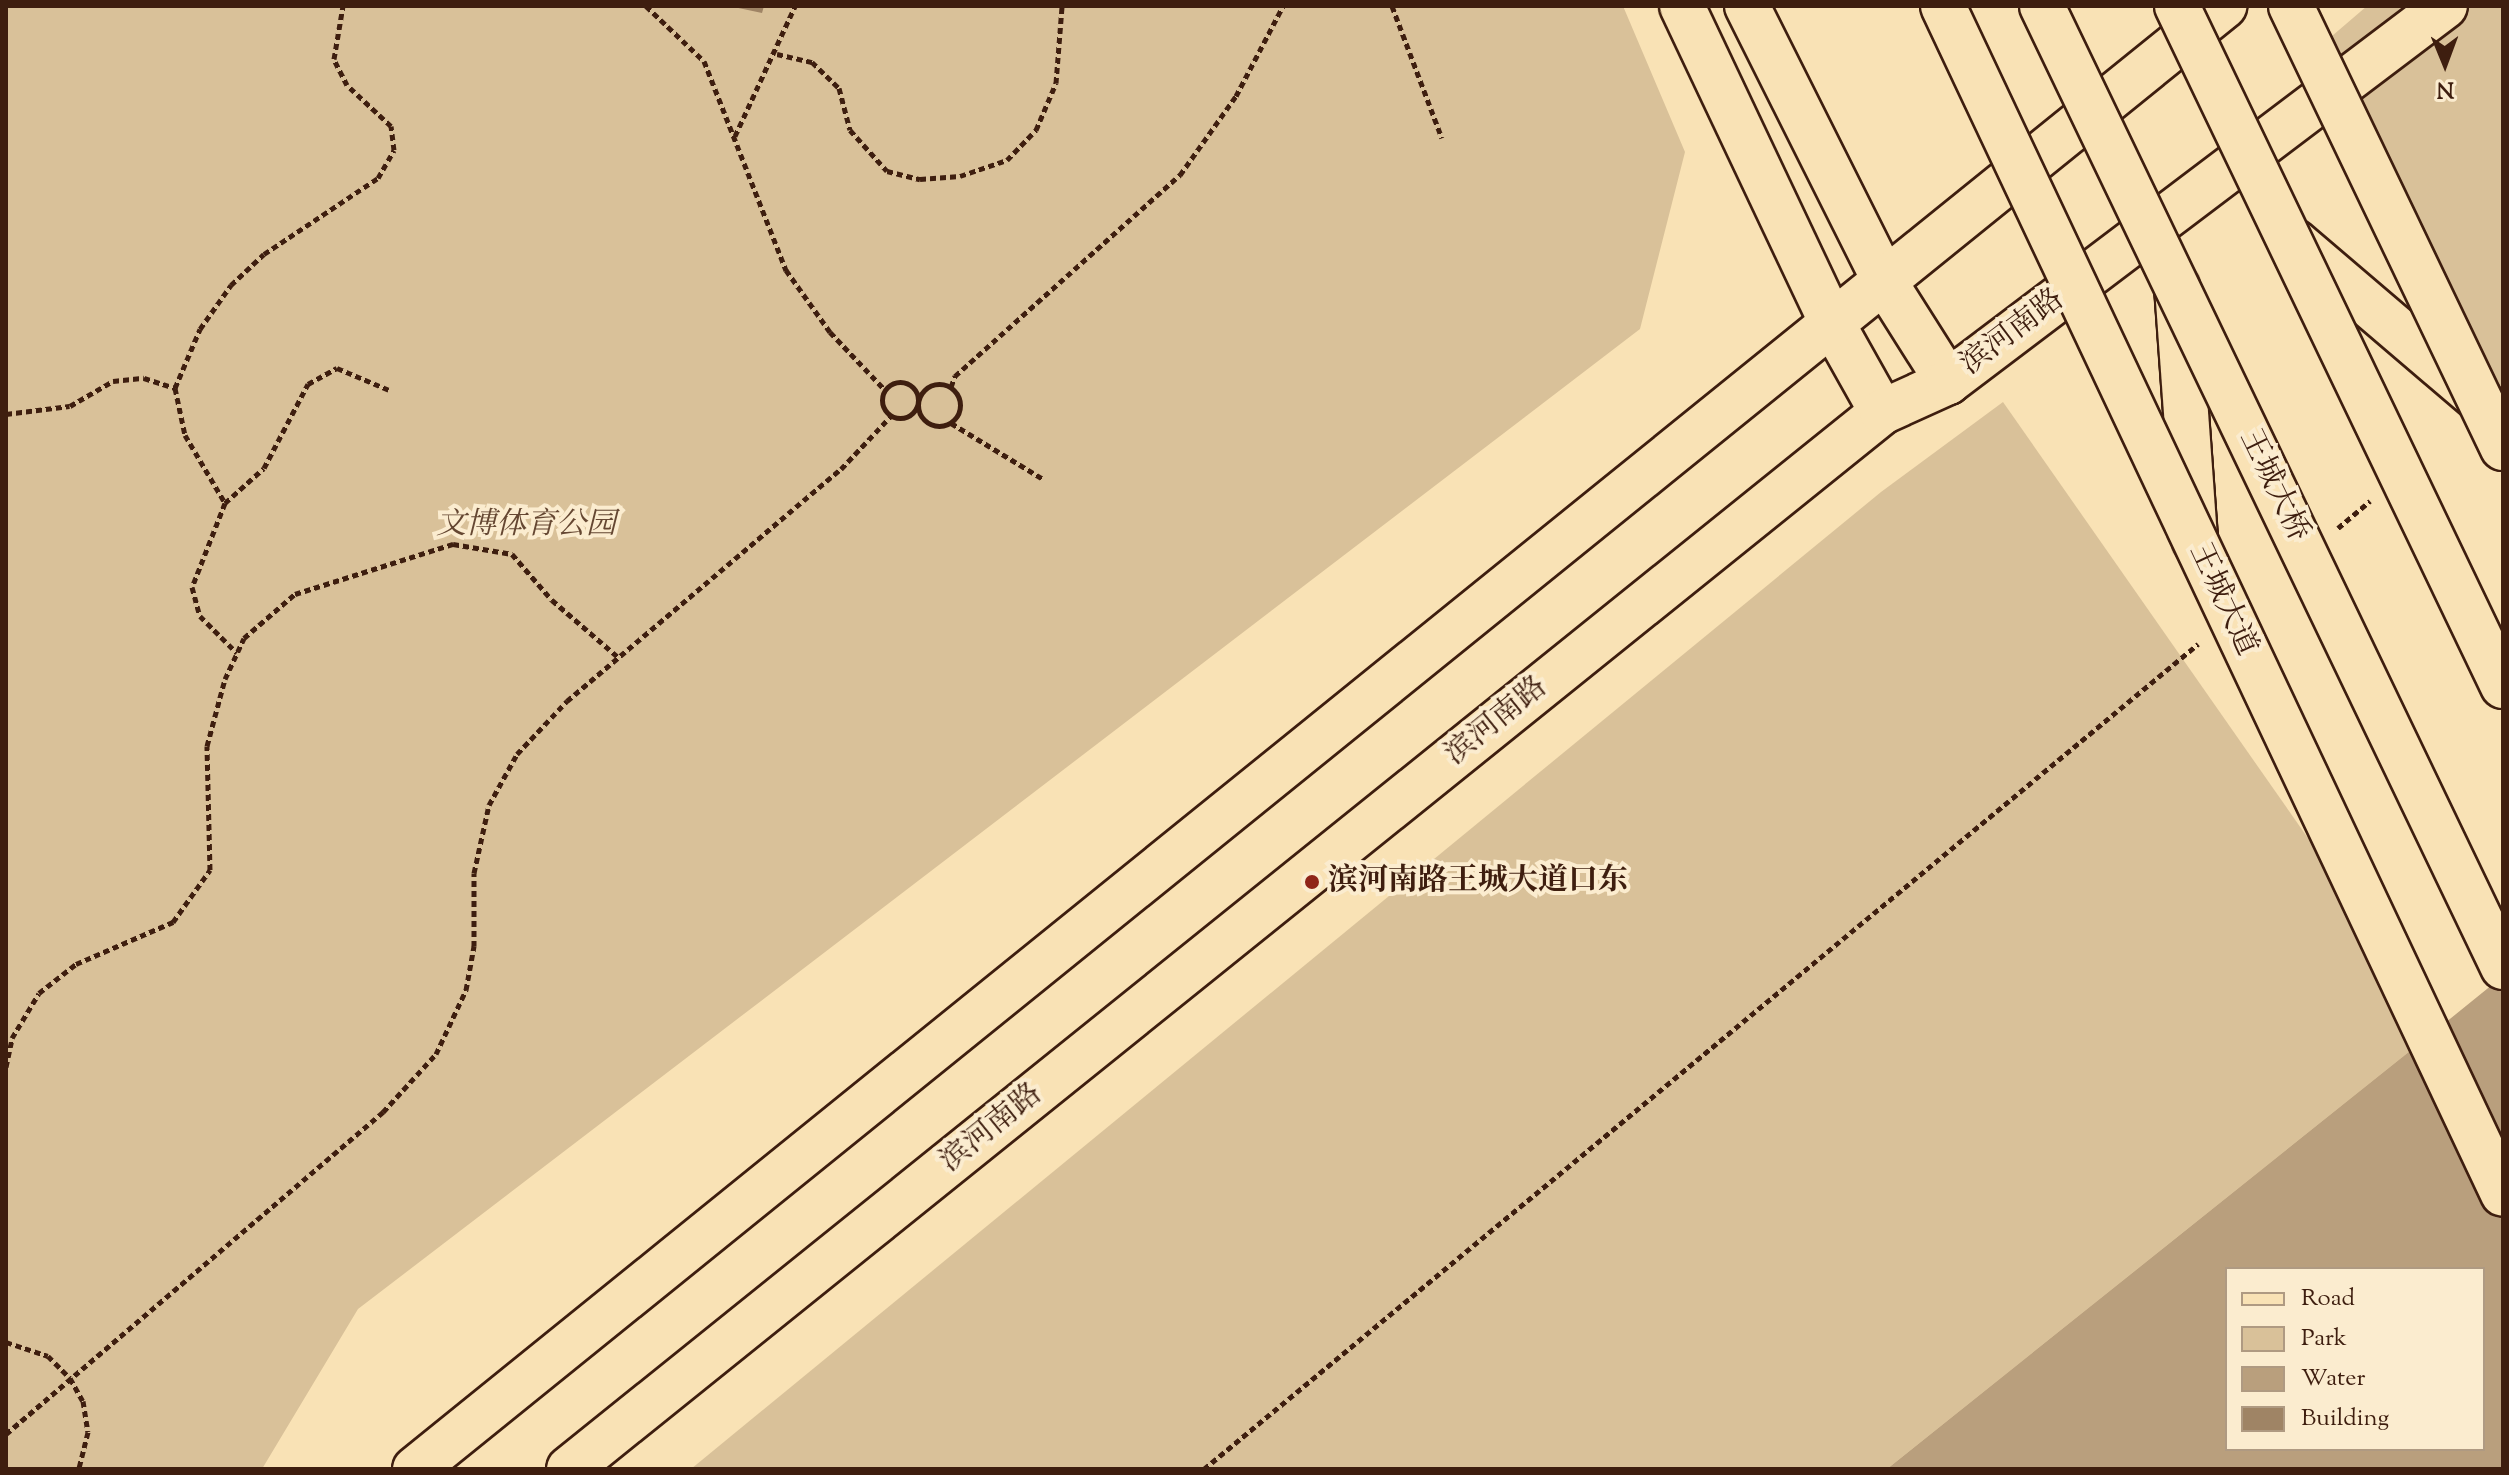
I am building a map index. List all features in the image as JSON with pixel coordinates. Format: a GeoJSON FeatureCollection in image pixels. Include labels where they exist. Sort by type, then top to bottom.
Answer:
{"type":"FeatureCollection","features":[{"type":"Feature","properties":{"kind":"main road"},"geometry":{"type":"LineString","coordinates":[[1682,6],[1832,323],[1882,412]]}},
{"type":"Feature","properties":{"kind":"main road"},"geometry":{"type":"LineString","coordinates":[[1747,6],[1886,284],[1948,382]]}},
{"type":"Feature","properties":{"kind":"main road","name":"王城大道"},"geometry":{"type":"LineString","coordinates":[[1943,6],[2503,1194]]}},
{"type":"Feature","properties":{"kind":"main road","name":"王城大桥"},"geometry":{"type":"LineString","coordinates":[[2042,6],[2503,967]]}},
{"type":"Feature","properties":{"kind":"main road"},"geometry":{"type":"LineString","coordinates":[[2177,6],[2295,242],[2503,686]]}},
{"type":"Feature","properties":{"kind":"main road"},"geometry":{"type":"LineString","coordinates":[[415,1469],[1832,323],[1886,284],[2224,6]]}},
{"type":"Feature","properties":{"kind":"main road"},"geometry":{"type":"LineString","coordinates":[[2291,6],[2503,448]]}},
{"type":"Feature","properties":{"kind":"main road","name":"滨河南路"},"geometry":{"type":"LineString","coordinates":[[569,1469],[1882,412],[1948,382],[2445,6]]}},
{"type":"Feature","properties":{"kind":"main road"},"geometry":{"type":"LineString","coordinates":[[2295,242],[2480,400]]}},
{"type":"Feature","properties":{"kind":"main road"},"geometry":{"type":"LineString","coordinates":[[2177,284],[2195,543]]}},
{"type":"Feature","properties":{"kind":"path"},"geometry":{"type":"LineString","coordinates":[[225,503],[185,435],[175,388],[200,329],[231,285],[264,254],[350,202],[378,178],[394,150],[391,126],[347,85],[334,59],[343,6]]}},
{"type":"Feature","properties":{"kind":"path"},"geometry":{"type":"LineString","coordinates":[[646,6],[704,61],[735,137],[759,213],[786,270],[830,332],[885,390]]}},
{"type":"Feature","properties":{"kind":"path"},"geometry":{"type":"LineString","coordinates":[[735,137],[777,54],[795,6]]}},
{"type":"Feature","properties":{"kind":"path"},"geometry":{"type":"LineString","coordinates":[[777,54],[812,62],[839,88],[850,130],[887,171],[920,179],[960,176],[1007,160],[1036,130],[1056,83],[1062,6]]}},
{"type":"Feature","properties":{"kind":"path"},"geometry":{"type":"LineString","coordinates":[[951,423],[960,405],[951,387],[955,376],[1180,175],[1236,96],[1283,6]]}},
{"type":"Feature","properties":{"kind":"path"},"geometry":{"type":"LineString","coordinates":[[1392,6],[1442,138]]}},
{"type":"Feature","properties":{"kind":"path"},"geometry":{"type":"LineString","coordinates":[[237,653],[200,616],[192,587],[225,503],[264,468],[308,384],[337,368],[389,390]]}},
{"type":"Feature","properties":{"kind":"path"},"geometry":{"type":"LineString","coordinates":[[6,414],[70,406],[113,381],[144,378],[175,388]]}},
{"type":"Feature","properties":{"kind":"path"},"geometry":{"type":"LineString","coordinates":[[885,390],[906,383],[919,402],[926,421],[951,423],[1043,479]]}},
{"type":"Feature","properties":{"kind":"path"},"geometry":{"type":"LineString","coordinates":[[6,1434],[383,1112],[436,1054],[466,990],[474,946],[474,873],[489,805],[517,754],[618,657],[841,469],[891,416],[908,416],[931,386],[951,387]]}},
{"type":"Feature","properties":{"kind":"path"},"geometry":{"type":"LineString","coordinates":[[885,390],[883,407],[891,416]]}},
{"type":"Feature","properties":{"kind":"path"},"geometry":{"type":"LineString","coordinates":[[2334,531],[2383,491]]}},
{"type":"Feature","properties":{"kind":"path"},"geometry":{"type":"LineString","coordinates":[[6,1067],[12,1038],[39,993],[76,964],[173,922],[210,870],[207,746],[244,638],[295,594],[453,544],[512,554],[552,600],[618,657]]}},
{"type":"Feature","properties":{"kind":"path"},"geometry":{"type":"LineString","coordinates":[[1204,1469],[2202,641]]}},
{"type":"Feature","properties":{"kind":"path"},"geometry":{"type":"LineString","coordinates":[[6,1342],[48,1356],[70,1378],[83,1401],[88,1432],[79,1469]]}},
{"type":"Feature","properties":{"kind":"green space","name":"文博体育公园"},"geometry":{"type":"Polygon","coordinates":[[[6,6],[1623,6],[1685,152],[1640,329],[358,1309],[262,1469],[6,1469],[6,6]]]}},
{"type":"Feature","properties":{"kind":"green space"},"geometry":{"type":"Polygon","coordinates":[[[2367,6],[2503,6],[2503,447],[2311,54],[2367,6]]]}},
{"type":"Feature","properties":{"kind":"green space"},"geometry":{"type":"Polygon","coordinates":[[[2003,402],[2440,1027],[1887,1469],[691,1469],[1881,492],[2003,402]]]}},
{"type":"Feature","properties":{"kind":"water"},"geometry":{"type":"Polygon","coordinates":[[[2503,976],[2503,1469],[1887,1469],[2503,976]]]}},
{"type":"Feature","properties":{"kind":"building"},"geometry":{"type":"Polygon","coordinates":[[[729,6],[764,6],[762,13],[729,6]]]}},
{"type":"Feature","properties":{"kind":"place","name":"滨河南路王城大道口东"},"geometry":{"type":"Point","coordinates":[1312,882]}}]}
